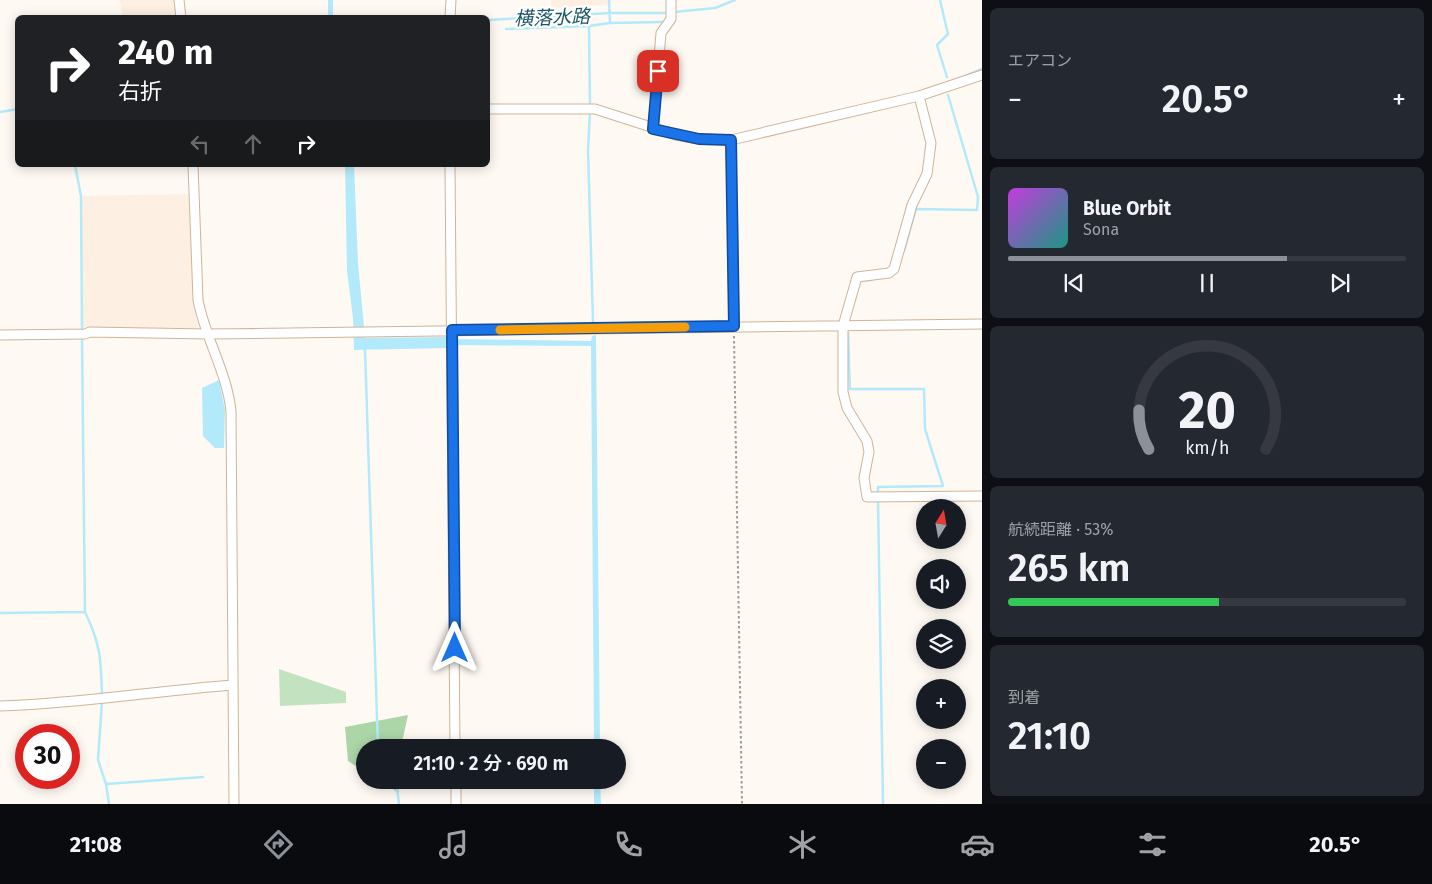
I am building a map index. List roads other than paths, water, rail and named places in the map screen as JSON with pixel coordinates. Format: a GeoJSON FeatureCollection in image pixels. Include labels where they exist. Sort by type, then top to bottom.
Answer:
{"type":"FeatureCollection","features":[{"type":"Feature","properties":{"kind":"street"},"geometry":{"type":"LineString","coordinates":[[179,0],[181,15]]}},
{"type":"Feature","properties":{"kind":"street"},"geometry":{"type":"LineString","coordinates":[[450,15],[451,0]]}},
{"type":"Feature","properties":{"kind":"street"},"geometry":{"type":"LineString","coordinates":[[653,129],[661,33],[671,20],[671,2]]}},
{"type":"Feature","properties":{"kind":"street"},"geometry":{"type":"LineString","coordinates":[[490,110],[590,109],[653,129],[699,139],[731,140],[919,96],[982,75]]}},
{"type":"Feature","properties":{"kind":"street"},"geometry":{"type":"LineString","coordinates":[[919,96],[931,143],[927,174],[912,205],[894,269],[889,273],[856,277],[843,326],[843,392],[847,408],[867,441],[869,452],[864,478],[866,497],[982,496]]}},
{"type":"Feature","properties":{"kind":"street"},"geometry":{"type":"LineString","coordinates":[[731,140],[734,326]]}},
{"type":"Feature","properties":{"kind":"street"},"geometry":{"type":"LineString","coordinates":[[193,167],[198,300],[201,318],[225,380],[231,411],[234,804]]}},
{"type":"Feature","properties":{"kind":"street"},"geometry":{"type":"LineString","coordinates":[[450,167],[455,739]]}},
{"type":"Feature","properties":{"kind":"street"},"geometry":{"type":"LineString","coordinates":[[0,335],[85,334],[90,332],[208,334],[982,324]]}},
{"type":"Feature","properties":{"kind":"street"},"geometry":{"type":"LineString","coordinates":[[0,706],[48,705],[101,697],[232,685]]}},
{"type":"Feature","properties":{"kind":"street"},"geometry":{"type":"LineString","coordinates":[[456,789],[456,804]]}},
{"type":"Feature","properties":{"kind":"water"},"geometry":{"type":"Polygon","coordinates":[[[328,0],[333,0],[333,15],[328,15],[328,0]]]}},
{"type":"Feature","properties":{"kind":"water"},"geometry":{"type":"Polygon","coordinates":[[[345,167],[354,167],[358,263],[365,338],[448,337],[448,339],[591,341],[592,336],[596,335],[600,739],[594,739],[591,346],[449,345],[448,348],[354,350],[353,318],[347,271],[345,167]]]}},
{"type":"Feature","properties":{"kind":"water"},"geometry":{"type":"Polygon","coordinates":[[[219,380],[225,410],[224,448],[215,448],[203,436],[202,388],[219,380]]]}},
{"type":"Feature","properties":{"kind":"water"},"geometry":{"type":"Polygon","coordinates":[[[594,789],[600,789],[601,804],[594,804],[594,789]]]}},
{"type":"Feature","properties":{"kind":"waterway"},"geometry":{"type":"LineString","coordinates":[[590,106],[589,26],[610,23],[609,0]]}},
{"type":"Feature","properties":{"kind":"waterway","name":"横落水路"},"geometry":{"type":"LineString","coordinates":[[674,12],[715,8],[735,0]]}},
{"type":"Feature","properties":{"kind":"waterway"},"geometry":{"type":"LineString","coordinates":[[940,0],[948,34],[937,45],[947,77]]}},
{"type":"Feature","properties":{"kind":"waterway","name":"横落水路"},"geometry":{"type":"LineString","coordinates":[[490,20],[611,13],[668,13]]}},
{"type":"Feature","properties":{"kind":"waterway"},"geometry":{"type":"LineString","coordinates":[[610,23],[662,22]]}},
{"type":"Feature","properties":{"kind":"waterway"},"geometry":{"type":"LineString","coordinates":[[506,29],[589,26]]}},
{"type":"Feature","properties":{"kind":"waterway"},"geometry":{"type":"LineString","coordinates":[[965,76],[982,69]]}},
{"type":"Feature","properties":{"kind":"waterway"},"geometry":{"type":"LineString","coordinates":[[904,251],[916,209],[977,210],[978,197],[948,95]]}},
{"type":"Feature","properties":{"kind":"waterway","name":"横落水路"},"geometry":{"type":"LineString","coordinates":[[0,112],[15,110]]}},
{"type":"Feature","properties":{"kind":"waterway"},"geometry":{"type":"LineString","coordinates":[[590,111],[588,150],[593,322]]}},
{"type":"Feature","properties":{"kind":"waterway"},"geometry":{"type":"LineString","coordinates":[[75,167],[81,196],[82,329]]}},
{"type":"Feature","properties":{"kind":"waterway"},"geometry":{"type":"LineString","coordinates":[[859,285],[861,281],[871,280]]}},
{"type":"Feature","properties":{"kind":"waterway"},"geometry":{"type":"LineString","coordinates":[[848,333],[850,389],[924,389],[925,429],[943,486],[878,487],[878,492]]}},
{"type":"Feature","properties":{"kind":"waterway"},"geometry":{"type":"LineString","coordinates":[[82,340],[85,612],[99,653],[102,696]]}},
{"type":"Feature","properties":{"kind":"waterway"},"geometry":{"type":"LineString","coordinates":[[365,350],[378,739]]}},
{"type":"Feature","properties":{"kind":"waterway"},"geometry":{"type":"LineString","coordinates":[[878,502],[883,804]]}},
{"type":"Feature","properties":{"kind":"waterway"},"geometry":{"type":"LineString","coordinates":[[0,613],[85,612]]}},
{"type":"Feature","properties":{"kind":"waterway"},"geometry":{"type":"LineString","coordinates":[[102,701],[98,760],[106,784],[109,804]]}},
{"type":"Feature","properties":{"kind":"waterway"},"geometry":{"type":"LineString","coordinates":[[106,784],[203,777]]}},
{"type":"Feature","properties":{"kind":"waterway"},"geometry":{"type":"LineString","coordinates":[[397,789],[399,804]]}}]}
